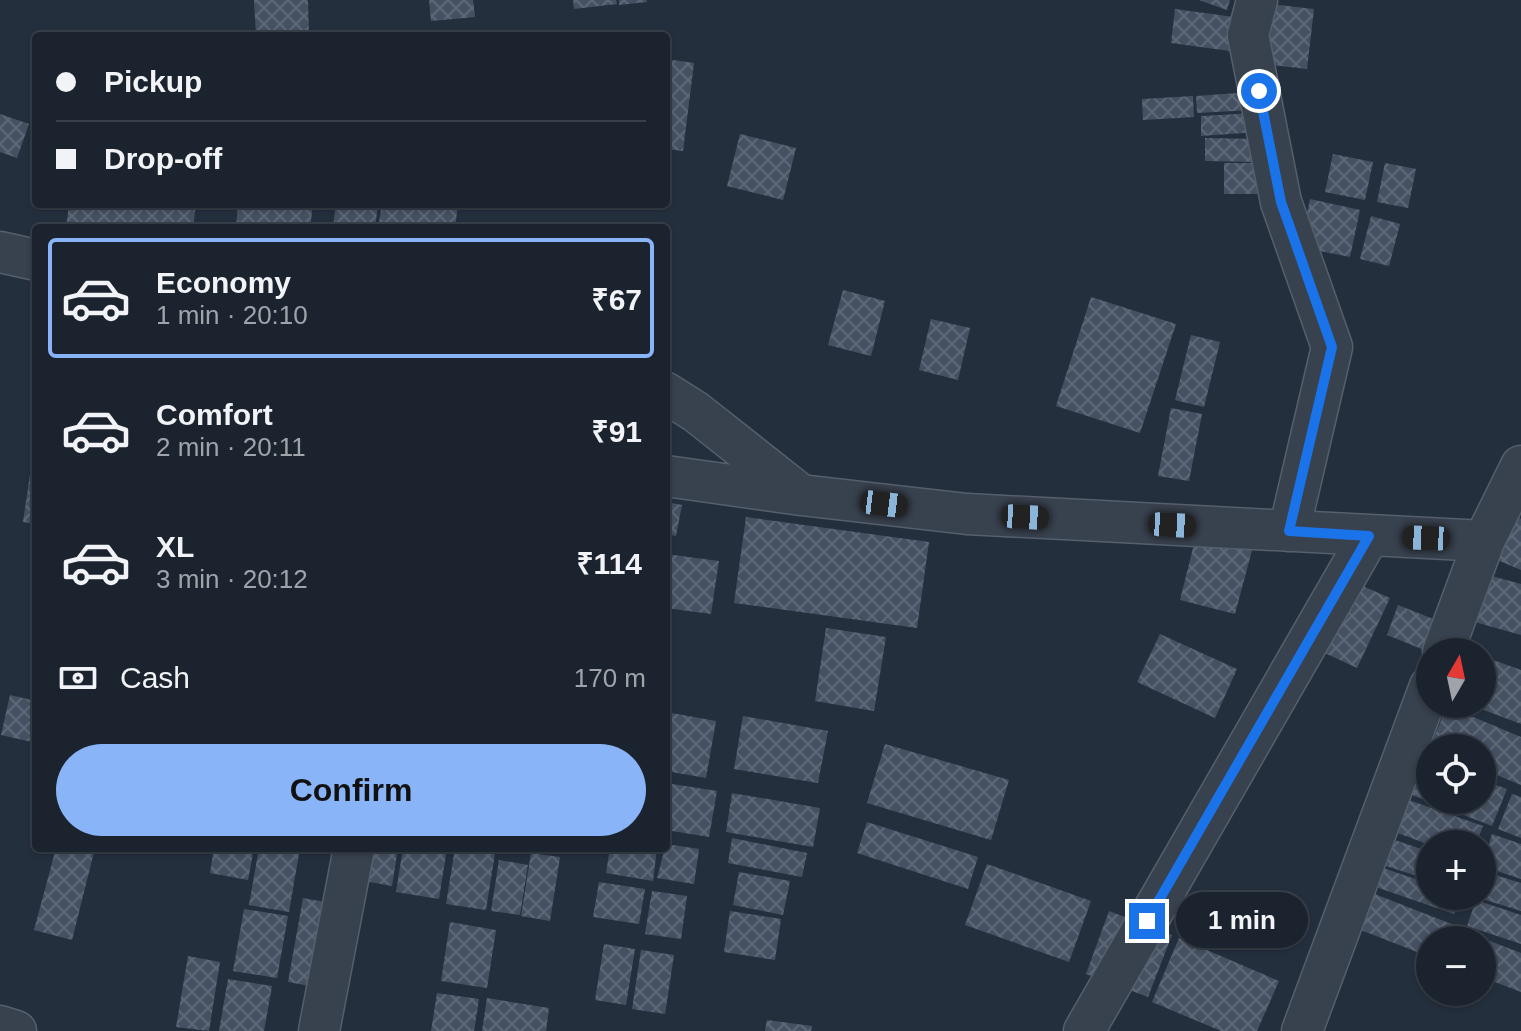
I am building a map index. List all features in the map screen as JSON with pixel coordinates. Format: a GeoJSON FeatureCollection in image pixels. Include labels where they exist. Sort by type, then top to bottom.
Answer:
{"type":"FeatureCollection","features":[{"type":"Feature","properties":{"kind":"street"},"geometry":{"type":"LineString","coordinates":[[1257,0],[1248,35],[1281,202],[1332,347],[1289,531]]}},
{"type":"Feature","properties":{"kind":"street"},"geometry":{"type":"LineString","coordinates":[[0,252],[32,259]]}},
{"type":"Feature","properties":{"kind":"street"},"geometry":{"type":"LineString","coordinates":[[670,396],[696,412],[801,495]]}},
{"type":"Feature","properties":{"kind":"street"},"geometry":{"type":"LineString","coordinates":[[1448,638],[1484,541],[1521,466]]}},
{"type":"Feature","properties":{"kind":"street"},"geometry":{"type":"LineString","coordinates":[[670,477],[967,514],[1484,541]]}},
{"type":"Feature","properties":{"kind":"street"},"geometry":{"type":"LineString","coordinates":[[1084,1031],[1369,536]]}},
{"type":"Feature","properties":{"kind":"street"},"geometry":{"type":"LineString","coordinates":[[1302,1031],[1418,718]]}},
{"type":"Feature","properties":{"kind":"street"},"geometry":{"type":"LineString","coordinates":[[319,1031],[353,852]]}},
{"type":"Feature","properties":{"kind":"street"},"geometry":{"type":"LineString","coordinates":[[0,1026],[16,1031]]}},
{"type":"Feature","properties":{"kind":"building"},"geometry":{"type":"Polygon","coordinates":[[[254,0],[308,0],[309,32],[256,32],[254,0]]]}},
{"type":"Feature","properties":{"kind":"building"},"geometry":{"type":"Polygon","coordinates":[[[429,0],[473,0],[475,17],[431,21],[429,0]]]}},
{"type":"Feature","properties":{"kind":"building"},"geometry":{"type":"Polygon","coordinates":[[[573,0],[616,0],[617,4],[574,9],[573,0]]]}},
{"type":"Feature","properties":{"kind":"building"},"geometry":{"type":"Polygon","coordinates":[[[619,0],[646,0],[647,2],[619,5],[619,0]]]}},
{"type":"Feature","properties":{"kind":"building"},"geometry":{"type":"Polygon","coordinates":[[[1199,0],[1230,0],[1227,10],[1199,0]]]}},
{"type":"Feature","properties":{"kind":"building"},"geometry":{"type":"Polygon","coordinates":[[[1261,3],[1314,9],[1307,69],[1254,63],[1261,3]]]}},
{"type":"Feature","properties":{"kind":"building"},"geometry":{"type":"Polygon","coordinates":[[[1175,9],[1234,17],[1230,51],[1171,43],[1175,9]]]}},
{"type":"Feature","properties":{"kind":"building"},"geometry":{"type":"Polygon","coordinates":[[[670,60],[694,63],[683,151],[670,149],[670,60]]]}},
{"type":"Feature","properties":{"kind":"building"},"geometry":{"type":"Polygon","coordinates":[[[1252,92],[1253,110],[1197,113],[1196,96],[1252,92]]]}},
{"type":"Feature","properties":{"kind":"building"},"geometry":{"type":"Polygon","coordinates":[[[1193,96],[1194,117],[1143,120],[1142,99],[1193,96]]]}},
{"type":"Feature","properties":{"kind":"building"},"geometry":{"type":"Polygon","coordinates":[[[1256,113],[1257,132],[1201,136],[1201,116],[1256,113]]]}},
{"type":"Feature","properties":{"kind":"building"},"geometry":{"type":"Polygon","coordinates":[[[0,114],[29,124],[17,158],[0,152],[0,114]]]}},
{"type":"Feature","properties":{"kind":"building"},"geometry":{"type":"Polygon","coordinates":[[[740,134],[796,148],[783,200],[727,186],[740,134]]]}},
{"type":"Feature","properties":{"kind":"building"},"geometry":{"type":"Polygon","coordinates":[[[1205,138],[1260,139],[1260,162],[1205,161],[1205,138]]]}},
{"type":"Feature","properties":{"kind":"building"},"geometry":{"type":"Polygon","coordinates":[[[1333,154],[1373,162],[1365,200],[1325,192],[1333,154]]]}},
{"type":"Feature","properties":{"kind":"building"},"geometry":{"type":"Polygon","coordinates":[[[1224,163],[1267,163],[1267,194],[1224,194],[1224,163]]]}},
{"type":"Feature","properties":{"kind":"building"},"geometry":{"type":"Polygon","coordinates":[[[1385,163],[1416,169],[1408,208],[1377,202],[1385,163]]]}},
{"type":"Feature","properties":{"kind":"building"},"geometry":{"type":"Polygon","coordinates":[[[1310,199],[1360,210],[1350,257],[1300,247],[1310,199]]]}},
{"type":"Feature","properties":{"kind":"building"},"geometry":{"type":"Polygon","coordinates":[[[68,208],[196,208],[194,224],[66,224],[68,208]]]}},
{"type":"Feature","properties":{"kind":"building"},"geometry":{"type":"Polygon","coordinates":[[[238,208],[312,208],[310,224],[236,224],[238,208]]]}},
{"type":"Feature","properties":{"kind":"building"},"geometry":{"type":"Polygon","coordinates":[[[335,208],[378,208],[376,224],[333,224],[335,208]]]}},
{"type":"Feature","properties":{"kind":"building"},"geometry":{"type":"Polygon","coordinates":[[[381,208],[458,208],[456,224],[379,224],[381,208]]]}},
{"type":"Feature","properties":{"kind":"building"},"geometry":{"type":"Polygon","coordinates":[[[1371,216],[1400,224],[1389,266],[1360,259],[1371,216]]]}},
{"type":"Feature","properties":{"kind":"building"},"geometry":{"type":"Polygon","coordinates":[[[843,290],[885,301],[871,356],[828,345],[843,290]]]}},
{"type":"Feature","properties":{"kind":"building"},"geometry":{"type":"Polygon","coordinates":[[[1091,297],[1176,324],[1140,433],[1056,406],[1091,297]]]}},
{"type":"Feature","properties":{"kind":"building"},"geometry":{"type":"Polygon","coordinates":[[[931,319],[970,328],[958,380],[919,370],[931,319]]]}},
{"type":"Feature","properties":{"kind":"building"},"geometry":{"type":"Polygon","coordinates":[[[1191,335],[1220,342],[1204,407],[1175,400],[1191,335]]]}},
{"type":"Feature","properties":{"kind":"building"},"geometry":{"type":"Polygon","coordinates":[[[1171,408],[1202,414],[1189,481],[1158,476],[1171,408]]]}},
{"type":"Feature","properties":{"kind":"building"},"geometry":{"type":"Polygon","coordinates":[[[32,461],[32,523],[23,522],[32,461]]]}},
{"type":"Feature","properties":{"kind":"building"},"geometry":{"type":"Polygon","coordinates":[[[670,503],[682,505],[676,536],[670,535],[670,503]]]}},
{"type":"Feature","properties":{"kind":"building"},"geometry":{"type":"Polygon","coordinates":[[[1513,515],[1521,519],[1521,570],[1495,559],[1513,515]]]}},
{"type":"Feature","properties":{"kind":"building"},"geometry":{"type":"Polygon","coordinates":[[[746,517],[929,542],[917,628],[734,603],[746,517]]]}},
{"type":"Feature","properties":{"kind":"building"},"geometry":{"type":"Polygon","coordinates":[[[1199,524],[1255,539],[1235,614],[1180,600],[1199,524]]]}},
{"type":"Feature","properties":{"kind":"building"},"geometry":{"type":"Polygon","coordinates":[[[670,555],[719,561],[711,614],[670,609],[670,555]]]}},
{"type":"Feature","properties":{"kind":"building"},"geometry":{"type":"Polygon","coordinates":[[[1333,573],[1390,598],[1357,668],[1301,642],[1333,573]]]}},
{"type":"Feature","properties":{"kind":"building"},"geometry":{"type":"Polygon","coordinates":[[[1488,575],[1521,584],[1521,635],[1475,622],[1488,575]]]}},
{"type":"Feature","properties":{"kind":"building"},"geometry":{"type":"Polygon","coordinates":[[[1398,605],[1451,626],[1441,638],[1416,638],[1416,647],[1387,635],[1398,605]]]}},
{"type":"Feature","properties":{"kind":"building"},"geometry":{"type":"Polygon","coordinates":[[[826,628],[886,637],[874,711],[815,701],[826,628]]]}},
{"type":"Feature","properties":{"kind":"building"},"geometry":{"type":"Polygon","coordinates":[[[1160,634],[1237,669],[1215,718],[1137,682],[1160,634]]]}},
{"type":"Feature","properties":{"kind":"building"},"geometry":{"type":"Polygon","coordinates":[[[1496,661],[1521,670],[1521,724],[1496,715],[1496,661]]]}},
{"type":"Feature","properties":{"kind":"building"},"geometry":{"type":"Polygon","coordinates":[[[10,695],[32,700],[32,742],[1,735],[10,695]]]}},
{"type":"Feature","properties":{"kind":"building"},"geometry":{"type":"Polygon","coordinates":[[[670,713],[716,721],[706,778],[670,772],[670,713]]]}},
{"type":"Feature","properties":{"kind":"building"},"geometry":{"type":"Polygon","coordinates":[[[743,716],[828,731],[818,783],[734,769],[743,716]]]}},
{"type":"Feature","properties":{"kind":"building"},"geometry":{"type":"Polygon","coordinates":[[[1442,718],[1476,718],[1521,737],[1521,785],[1496,775],[1496,734],[1435,734],[1442,718]]]}},
{"type":"Feature","properties":{"kind":"building"},"geometry":{"type":"Polygon","coordinates":[[[885,744],[1009,780],[991,840],[867,803],[885,744]]]}},
{"type":"Feature","properties":{"kind":"building"},"geometry":{"type":"Polygon","coordinates":[[[1416,771],[1416,796],[1407,793],[1416,771]]]}},
{"type":"Feature","properties":{"kind":"building"},"geometry":{"type":"Polygon","coordinates":[[[670,784],[717,791],[709,837],[670,831],[670,784]]]}},
{"type":"Feature","properties":{"kind":"building"},"geometry":{"type":"Polygon","coordinates":[[[1496,785],[1507,789],[1492,826],[1461,814],[1496,814],[1496,785]]]}},
{"type":"Feature","properties":{"kind":"building"},"geometry":{"type":"Polygon","coordinates":[[[732,793],[820,808],[813,847],[726,832],[732,793]]]}},
{"type":"Feature","properties":{"kind":"building"},"geometry":{"type":"Polygon","coordinates":[[[1512,794],[1521,797],[1521,838],[1498,829],[1512,794]]]}},
{"type":"Feature","properties":{"kind":"building"},"geometry":{"type":"Polygon","coordinates":[[[1403,798],[1416,803],[1416,814],[1449,814],[1483,826],[1481,830],[1416,830],[1416,840],[1392,831],[1403,798]]]}},
{"type":"Feature","properties":{"kind":"building"},"geometry":{"type":"Polygon","coordinates":[[[867,822],[978,857],[968,889],[857,853],[867,822]]]}},
{"type":"Feature","properties":{"kind":"building"},"geometry":{"type":"Polygon","coordinates":[[[1496,835],[1521,844],[1521,879],[1496,871],[1496,835]]]}},
{"type":"Feature","properties":{"kind":"building"},"geometry":{"type":"Polygon","coordinates":[[[732,838],[807,853],[802,877],[728,863],[732,838]]]}},
{"type":"Feature","properties":{"kind":"building"},"geometry":{"type":"Polygon","coordinates":[[[1395,840],[1416,847],[1416,876],[1386,866],[1395,840]]]}},
{"type":"Feature","properties":{"kind":"building"},"geometry":{"type":"Polygon","coordinates":[[[670,845],[699,849],[694,884],[657,878],[664,852],[670,852],[670,845]]]}},
{"type":"Feature","properties":{"kind":"building"},"geometry":{"type":"Polygon","coordinates":[[[55,852],[94,852],[72,940],[34,930],[55,852]]]}},
{"type":"Feature","properties":{"kind":"building"},"geometry":{"type":"Polygon","coordinates":[[[213,852],[253,852],[248,880],[210,873],[213,852]]]}},
{"type":"Feature","properties":{"kind":"building"},"geometry":{"type":"Polygon","coordinates":[[[258,852],[299,852],[289,912],[249,905],[258,852]]]}},
{"type":"Feature","properties":{"kind":"building"},"geometry":{"type":"Polygon","coordinates":[[[363,852],[397,852],[392,886],[359,880],[363,852]]]}},
{"type":"Feature","properties":{"kind":"building"},"geometry":{"type":"Polygon","coordinates":[[[402,852],[446,852],[439,899],[396,892],[402,852]]]}},
{"type":"Feature","properties":{"kind":"building"},"geometry":{"type":"Polygon","coordinates":[[[454,852],[495,853],[486,910],[446,904],[454,852]]]}},
{"type":"Feature","properties":{"kind":"building"},"geometry":{"type":"Polygon","coordinates":[[[609,852],[657,852],[653,881],[606,873],[609,852]]]}},
{"type":"Feature","properties":{"kind":"building"},"geometry":{"type":"Polygon","coordinates":[[[531,853],[560,857],[550,921],[521,916],[531,853]]]}},
{"type":"Feature","properties":{"kind":"building"},"geometry":{"type":"Polygon","coordinates":[[[499,860],[528,865],[520,915],[491,911],[499,860]]]}},
{"type":"Feature","properties":{"kind":"building"},"geometry":{"type":"Polygon","coordinates":[[[987,864],[1091,901],[1069,962],[965,925],[987,864]]]}},
{"type":"Feature","properties":{"kind":"building"},"geometry":{"type":"Polygon","coordinates":[[[1383,868],[1416,879],[1416,901],[1376,887],[1383,868]]]}},
{"type":"Feature","properties":{"kind":"building"},"geometry":{"type":"Polygon","coordinates":[[[739,872],[790,881],[783,915],[733,905],[739,872]]]}},
{"type":"Feature","properties":{"kind":"building"},"geometry":{"type":"Polygon","coordinates":[[[1496,875],[1521,883],[1521,911],[1496,903],[1496,875]]]}},
{"type":"Feature","properties":{"kind":"building"},"geometry":{"type":"Polygon","coordinates":[[[599,882],[645,889],[639,924],[593,917],[599,882]]]}},
{"type":"Feature","properties":{"kind":"building"},"geometry":{"type":"Polygon","coordinates":[[[652,891],[687,896],[681,939],[645,934],[652,891]]]}},
{"type":"Feature","properties":{"kind":"building"},"geometry":{"type":"Polygon","coordinates":[[[1367,891],[1454,925],[1416,926],[1416,952],[1353,927],[1367,891]]]}},
{"type":"Feature","properties":{"kind":"building"},"geometry":{"type":"Polygon","coordinates":[[[303,898],[353,907],[338,991],[288,982],[303,898]]]}},
{"type":"Feature","properties":{"kind":"building"},"geometry":{"type":"Polygon","coordinates":[[[1496,907],[1521,915],[1521,944],[1496,936],[1496,926],[1467,926],[1473,910],[1496,910],[1496,907]]]}},
{"type":"Feature","properties":{"kind":"building"},"geometry":{"type":"Polygon","coordinates":[[[244,909],[288,916],[277,978],[233,971],[244,909]]]}},
{"type":"Feature","properties":{"kind":"building"},"geometry":{"type":"Polygon","coordinates":[[[730,911],[781,919],[775,960],[724,952],[730,911]]]}},
{"type":"Feature","properties":{"kind":"building"},"geometry":{"type":"Polygon","coordinates":[[[1109,911],[1172,935],[1148,997],[1086,974],[1109,911]]]}},
{"type":"Feature","properties":{"kind":"building"},"geometry":{"type":"Polygon","coordinates":[[[450,922],[496,930],[487,988],[441,981],[450,922]]]}},
{"type":"Feature","properties":{"kind":"building"},"geometry":{"type":"Polygon","coordinates":[[[1179,938],[1279,981],[1257,1031],[1221,1031],[1152,1002],[1179,938]]]}},
{"type":"Feature","properties":{"kind":"building"},"geometry":{"type":"Polygon","coordinates":[[[1496,943],[1521,953],[1521,992],[1496,982],[1496,943]]]}},
{"type":"Feature","properties":{"kind":"building"},"geometry":{"type":"Polygon","coordinates":[[[604,944],[635,949],[626,1005],[595,1000],[604,944]]]}},
{"type":"Feature","properties":{"kind":"building"},"geometry":{"type":"Polygon","coordinates":[[[641,950],[674,955],[665,1014],[632,1009],[641,950]]]}},
{"type":"Feature","properties":{"kind":"building"},"geometry":{"type":"Polygon","coordinates":[[[188,956],[220,962],[209,1031],[176,1027],[188,956]]]}},
{"type":"Feature","properties":{"kind":"building"},"geometry":{"type":"Polygon","coordinates":[[[228,979],[272,986],[264,1031],[219,1031],[228,979]]]}},
{"type":"Feature","properties":{"kind":"building"},"geometry":{"type":"Polygon","coordinates":[[[437,993],[479,999],[474,1031],[431,1031],[437,993]]]}},
{"type":"Feature","properties":{"kind":"building"},"geometry":{"type":"Polygon","coordinates":[[[487,998],[549,1008],[546,1031],[482,1031],[487,998]]]}},
{"type":"Feature","properties":{"kind":"building"},"geometry":{"type":"Polygon","coordinates":[[[767,1020],[812,1026],[811,1031],[765,1031],[767,1020]]]}},
{"type":"Feature","properties":{"kind":"route"},"geometry":{"type":"LineString","coordinates":[[1147,921],[1369,536],[1289,531],[1332,347],[1281,202],[1259,91]]}}]}
